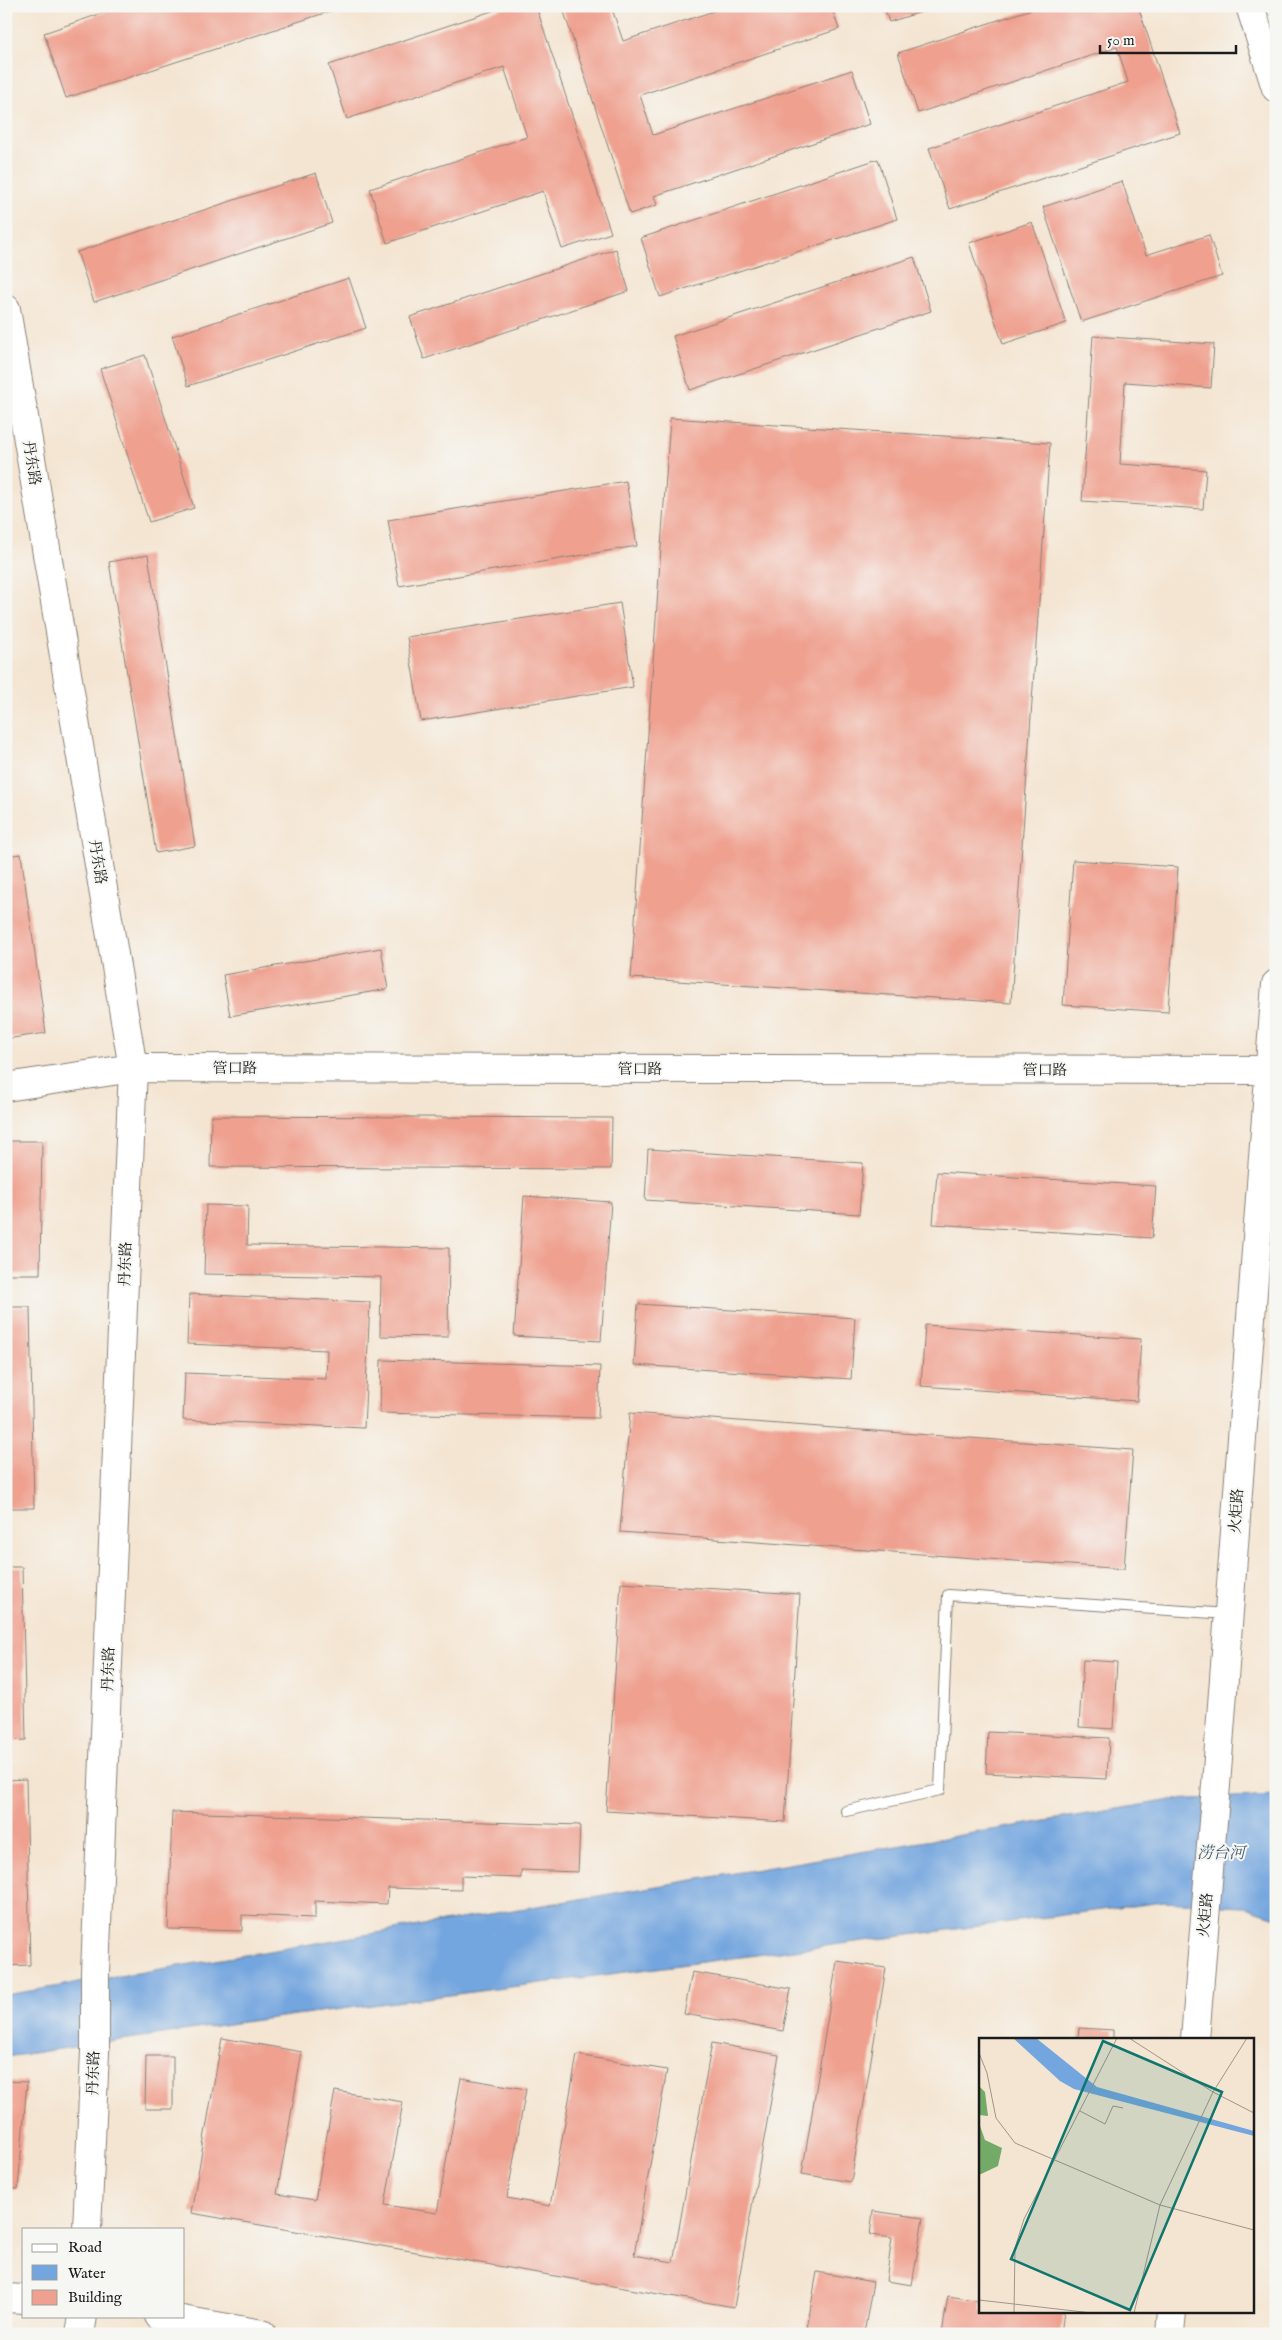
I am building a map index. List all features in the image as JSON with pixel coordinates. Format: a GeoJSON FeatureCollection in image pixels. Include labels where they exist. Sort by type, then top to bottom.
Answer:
{"type":"FeatureCollection","features":[{"type":"Feature","properties":{"kind":"main road"},"geometry":{"type":"LineString","coordinates":[[1250,6],[1276,88]]}},
{"type":"Feature","properties":{"kind":"main road","name":"丹东路"},"geometry":{"type":"LineString","coordinates":[[6,309],[133,1068],[95,1972],[87,2228]]}},
{"type":"Feature","properties":{"kind":"main road","name":"火炬路"},"geometry":{"type":"LineString","coordinates":[[1194,2038],[1216,1786],[1272,1070],[1276,984]]}},
{"type":"Feature","properties":{"kind":"main road","name":"管口路"},"geometry":{"type":"LineString","coordinates":[[6,1087],[133,1068],[1272,1070]]}},
{"type":"Feature","properties":{"kind":"main road"},"geometry":{"type":"LineString","coordinates":[[6,2298],[22,2299]]}},
{"type":"Feature","properties":{"kind":"main road"},"geometry":{"type":"LineString","coordinates":[[1170,2334],[1172,2312]]}},
{"type":"Feature","properties":{"kind":"main road"},"geometry":{"type":"LineString","coordinates":[[80,2334],[83,2318]]}},
{"type":"Feature","properties":{"kind":"main road"},"geometry":{"type":"LineString","coordinates":[[170,2318],[262,2334]]}},
{"type":"Feature","properties":{"kind":"lane"},"geometry":{"type":"LineString","coordinates":[[846,1812],[940,1790],[948,1595],[1229,1614]]}},
{"type":"Feature","properties":{"kind":"water","name":"涝台河"},"geometry":{"type":"Polygon","coordinates":[[[1276,1795],[1276,1917],[1242,1906],[1163,1902],[250,2021],[6,2057],[6,1995],[1171,1800],[1276,1795]]]}},
{"type":"Feature","properties":{"kind":"building"},"geometry":{"type":"Polygon","coordinates":[[[123,6],[343,7],[66,98],[44,33],[123,6]]]}},
{"type":"Feature","properties":{"kind":"building"},"geometry":{"type":"Polygon","coordinates":[[[507,6],[536,6],[611,233],[562,249],[543,191],[387,243],[370,189],[527,137],[504,67],[347,119],[329,65],[507,6]]]}},
{"type":"Feature","properties":{"kind":"building"},"geometry":{"type":"Polygon","coordinates":[[[562,6],[611,6],[623,41],[729,6],[831,6],[839,29],[640,95],[653,135],[852,70],[870,124],[654,196],[657,205],[630,214],[562,6]]]}},
{"type":"Feature","properties":{"kind":"building"},"geometry":{"type":"Polygon","coordinates":[[[884,6],[937,6],[937,7],[889,22],[884,6]]]}},
{"type":"Feature","properties":{"kind":"building"},"geometry":{"type":"Polygon","coordinates":[[[1041,6],[1138,6],[1180,133],[950,209],[929,148],[1128,82],[1117,47],[918,113],[898,53],[1041,6]]]}},
{"type":"Feature","properties":{"kind":"building"},"geometry":{"type":"Polygon","coordinates":[[[878,159],[897,219],[660,297],[641,238],[878,159]]]}},
{"type":"Feature","properties":{"kind":"building"},"geometry":{"type":"Polygon","coordinates":[[[316,173],[332,223],[94,302],[77,252],[316,173]]]}},
{"type":"Feature","properties":{"kind":"building"},"geometry":{"type":"Polygon","coordinates":[[[1122,181],[1146,255],[1209,235],[1222,276],[1081,322],[1043,207],[1122,181]]]}},
{"type":"Feature","properties":{"kind":"building"},"geometry":{"type":"Polygon","coordinates":[[[1032,222],[1066,323],[1003,344],[969,243],[1032,222]]]}},
{"type":"Feature","properties":{"kind":"building"},"geometry":{"type":"Polygon","coordinates":[[[616,249],[629,291],[424,359],[410,317],[616,249]]]}},
{"type":"Feature","properties":{"kind":"building"},"geometry":{"type":"Polygon","coordinates":[[[914,257],[931,311],[690,390],[673,336],[914,257]]]}},
{"type":"Feature","properties":{"kind":"building"},"geometry":{"type":"Polygon","coordinates":[[[349,278],[366,328],[188,386],[172,336],[349,278]]]}},
{"type":"Feature","properties":{"kind":"building"},"geometry":{"type":"Polygon","coordinates":[[[1093,336],[1214,344],[1211,388],[1125,382],[1120,464],[1206,470],[1203,509],[1082,501],[1093,336]]]}},
{"type":"Feature","properties":{"kind":"building"},"geometry":{"type":"Polygon","coordinates":[[[145,355],[194,508],[149,522],[100,369],[145,355]]]}},
{"type":"Feature","properties":{"kind":"building"},"geometry":{"type":"Polygon","coordinates":[[[670,418],[1050,443],[1011,1003],[631,978],[670,418]]]}},
{"type":"Feature","properties":{"kind":"building"},"geometry":{"type":"Polygon","coordinates":[[[626,481],[637,546],[399,586],[388,520],[626,481]]]}},
{"type":"Feature","properties":{"kind":"building"},"geometry":{"type":"Polygon","coordinates":[[[148,555],[195,846],[156,853],[109,562],[148,555]]]}},
{"type":"Feature","properties":{"kind":"building"},"geometry":{"type":"Polygon","coordinates":[[[620,603],[633,687],[421,721],[407,637],[620,603]]]}},
{"type":"Feature","properties":{"kind":"building"},"geometry":{"type":"Polygon","coordinates":[[[21,854],[46,1033],[6,1039],[6,856],[21,854]]]}},
{"type":"Feature","properties":{"kind":"building"},"geometry":{"type":"Polygon","coordinates":[[[1073,860],[1178,867],[1168,1012],[1063,1005],[1073,860]]]}},
{"type":"Feature","properties":{"kind":"building"},"geometry":{"type":"Polygon","coordinates":[[[381,948],[388,989],[230,1016],[223,975],[381,948]]]}},
{"type":"Feature","properties":{"kind":"building"},"geometry":{"type":"Polygon","coordinates":[[[211,1116],[612,1118],[611,1169],[210,1167],[211,1116]]]}},
{"type":"Feature","properties":{"kind":"building"},"geometry":{"type":"Polygon","coordinates":[[[6,1141],[42,1141],[40,1274],[6,1274],[6,1141]]]}},
{"type":"Feature","properties":{"kind":"building"},"geometry":{"type":"Polygon","coordinates":[[[648,1149],[863,1163],[859,1214],[645,1200],[648,1149]]]}},
{"type":"Feature","properties":{"kind":"building"},"geometry":{"type":"Polygon","coordinates":[[[937,1172],[1156,1186],[1152,1238],[933,1224],[937,1172]]]}},
{"type":"Feature","properties":{"kind":"building"},"geometry":{"type":"Polygon","coordinates":[[[524,1196],[611,1202],[601,1341],[514,1336],[524,1196]]]}},
{"type":"Feature","properties":{"kind":"building"},"geometry":{"type":"Polygon","coordinates":[[[206,1205],[248,1206],[247,1245],[449,1248],[448,1337],[380,1336],[381,1277],[204,1274],[206,1205]]]}},
{"type":"Feature","properties":{"kind":"building"},"geometry":{"type":"Polygon","coordinates":[[[189,1294],[370,1302],[364,1428],[183,1420],[185,1373],[326,1379],[327,1350],[187,1344],[189,1294]]]}},
{"type":"Feature","properties":{"kind":"building"},"geometry":{"type":"Polygon","coordinates":[[[638,1304],[855,1318],[851,1379],[634,1365],[638,1304]]]}},
{"type":"Feature","properties":{"kind":"building"},"geometry":{"type":"Polygon","coordinates":[[[6,1307],[30,1307],[34,1508],[6,1508],[6,1307]]]}},
{"type":"Feature","properties":{"kind":"building"},"geometry":{"type":"Polygon","coordinates":[[[925,1325],[1141,1339],[1137,1401],[921,1386],[925,1325]]]}},
{"type":"Feature","properties":{"kind":"building"},"geometry":{"type":"Polygon","coordinates":[[[381,1360],[600,1366],[598,1418],[380,1413],[381,1360]]]}},
{"type":"Feature","properties":{"kind":"building"},"geometry":{"type":"Polygon","coordinates":[[[630,1413],[1133,1450],[1124,1569],[620,1532],[630,1413]]]}},
{"type":"Feature","properties":{"kind":"building"},"geometry":{"type":"Polygon","coordinates":[[[6,1567],[22,1567],[26,1740],[6,1741],[6,1567]]]}},
{"type":"Feature","properties":{"kind":"building"},"geometry":{"type":"Polygon","coordinates":[[[621,1583],[800,1594],[785,1822],[606,1811],[621,1583]]]}},
{"type":"Feature","properties":{"kind":"building"},"geometry":{"type":"Polygon","coordinates":[[[1083,1660],[1117,1662],[1113,1729],[1079,1727],[1083,1660]]]}},
{"type":"Feature","properties":{"kind":"building"},"geometry":{"type":"Polygon","coordinates":[[[988,1732],[1109,1738],[1107,1779],[986,1773],[988,1732]]]}},
{"type":"Feature","properties":{"kind":"building"},"geometry":{"type":"Polygon","coordinates":[[[26,1779],[30,1965],[6,1966],[6,1780],[26,1779]]]}},
{"type":"Feature","properties":{"kind":"building"},"geometry":{"type":"Polygon","coordinates":[[[172,1812],[580,1825],[578,1872],[521,1870],[521,1878],[461,1876],[461,1890],[388,1888],[387,1904],[315,1901],[315,1918],[242,1915],[242,1931],[168,1929],[172,1812]]]}},
{"type":"Feature","properties":{"kind":"building"},"geometry":{"type":"Polygon","coordinates":[[[837,1961],[886,1968],[851,2182],[802,2174],[837,1961]]]}},
{"type":"Feature","properties":{"kind":"building"},"geometry":{"type":"Polygon","coordinates":[[[692,1972],[791,1989],[783,2031],[684,2014],[692,1972]]]}},
{"type":"Feature","properties":{"kind":"building"},"geometry":{"type":"Polygon","coordinates":[[[1079,2028],[1113,2030],[1113,2038],[1078,2038],[1079,2028]]]}},
{"type":"Feature","properties":{"kind":"building"},"geometry":{"type":"Polygon","coordinates":[[[222,2038],[302,2052],[277,2194],[315,2200],[335,2091],[403,2102],[385,2205],[437,2213],[461,2078],[526,2089],[507,2198],[550,2206],[577,2055],[667,2070],[634,2255],[673,2262],[712,2043],[779,2055],[734,2307],[191,2213],[222,2038]]]}},
{"type":"Feature","properties":{"kind":"building"},"geometry":{"type":"Polygon","coordinates":[[[146,2056],[173,2056],[173,2109],[145,2109],[146,2056]]]}},
{"type":"Feature","properties":{"kind":"building"},"geometry":{"type":"Polygon","coordinates":[[[6,2081],[27,2082],[18,2189],[6,2188],[6,2081]]]}},
{"type":"Feature","properties":{"kind":"building"},"geometry":{"type":"Polygon","coordinates":[[[873,2211],[923,2218],[912,2285],[886,2281],[892,2238],[870,2235],[873,2211]]]}},
{"type":"Feature","properties":{"kind":"building"},"geometry":{"type":"Polygon","coordinates":[[[817,2272],[873,2282],[864,2334],[806,2334],[817,2272]]]}},
{"type":"Feature","properties":{"kind":"building"},"geometry":{"type":"Polygon","coordinates":[[[948,2296],[979,2301],[979,2312],[1064,2312],[1061,2334],[942,2334],[948,2296]]]}}]}
